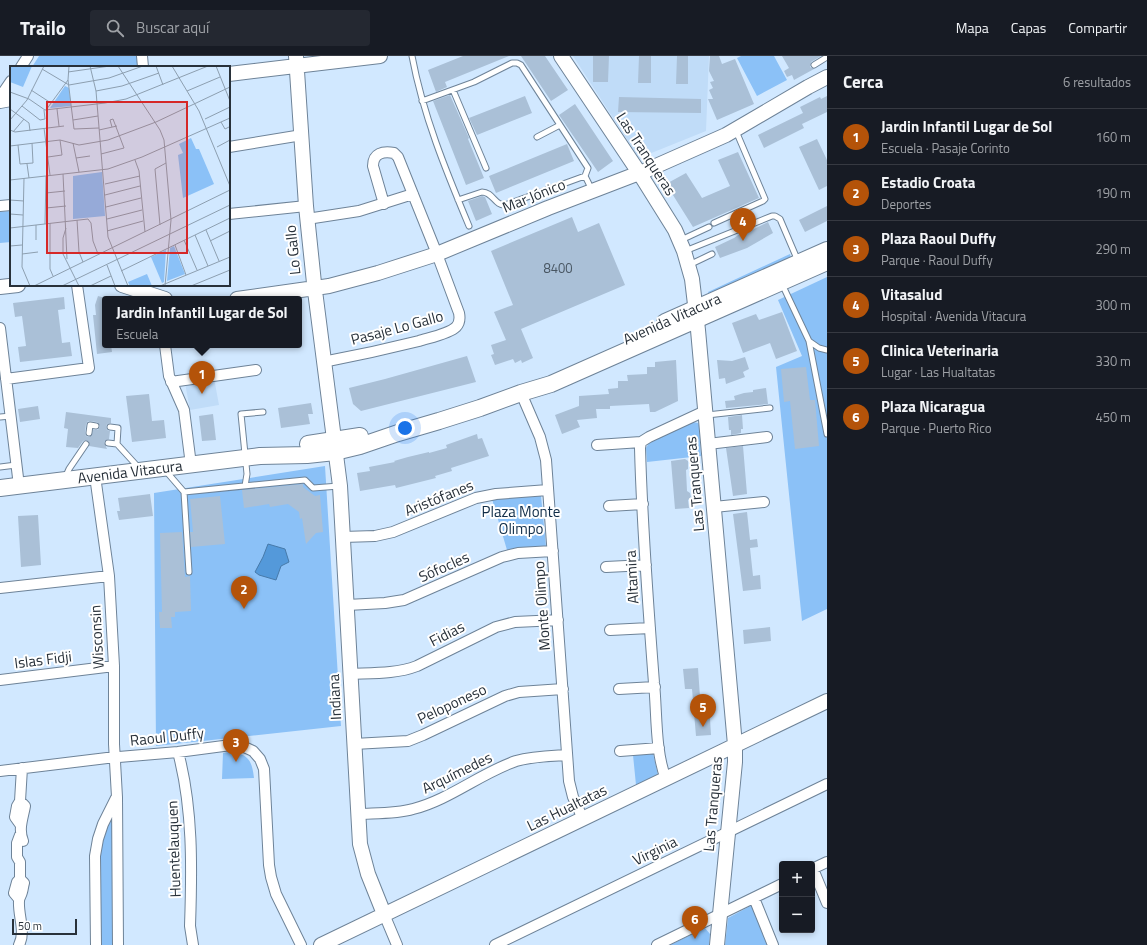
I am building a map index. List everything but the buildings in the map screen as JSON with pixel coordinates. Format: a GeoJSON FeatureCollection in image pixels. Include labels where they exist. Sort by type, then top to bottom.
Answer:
{"type":"FeatureCollection","features":[{"type":"Feature","properties":{"kind":"main road","name":"Avenida Vitacura"},"geometry":{"type":"LineString","coordinates":[[0,488],[253,457],[293,447],[334,446],[358,436],[398,433],[474,410],[562,380],[827,250]]}},
{"type":"Feature","properties":{"kind":"main road","name":"Avenida Vitacura"},"geometry":{"type":"LineString","coordinates":[[696,314],[781,283],[827,262]]}},
{"type":"Feature","properties":{"kind":"street"},"geometry":{"type":"LineString","coordinates":[[142,56],[143,66]]}},
{"type":"Feature","properties":{"kind":"street"},"geometry":{"type":"LineString","coordinates":[[230,74],[296,61],[380,56]]}},
{"type":"Feature","properties":{"kind":"street","name":"Las Tranqueras"},"geometry":{"type":"LineString","coordinates":[[561,56],[669,220],[682,246],[692,279],[735,745],[735,762],[717,945]]}},
{"type":"Feature","properties":{"kind":"street","name":"Lo Gallo"},"geometry":{"type":"LineString","coordinates":[[296,61],[306,212],[334,446]]}},
{"type":"Feature","properties":{"kind":"street","name":"Mar Jónico"},"geometry":{"type":"LineString","coordinates":[[258,296],[314,288],[362,278],[437,254],[548,208],[640,174],[735,130],[808,86],[827,77]]}},
{"type":"Feature","properties":{"kind":"street"},"geometry":{"type":"LineString","coordinates":[[0,97],[10,82]]}},
{"type":"Feature","properties":{"kind":"street"},"geometry":{"type":"LineString","coordinates":[[0,101],[10,99]]}},
{"type":"Feature","properties":{"kind":"street"},"geometry":{"type":"LineString","coordinates":[[230,147],[302,135]]}},
{"type":"Feature","properties":{"kind":"street","name":"Pasaje Lo Gallo"},"geometry":{"type":"LineString","coordinates":[[323,362],[372,353],[428,338],[450,331],[455,328],[458,323],[459,313],[437,254],[398,157],[394,153],[382,153],[376,155],[373,160],[384,204]]}},
{"type":"Feature","properties":{"kind":"street"},"geometry":{"type":"LineString","coordinates":[[230,214],[352,212],[384,204],[413,194]]}},
{"type":"Feature","properties":{"kind":"street"},"geometry":{"type":"LineString","coordinates":[[0,206],[10,205]]}},
{"type":"Feature","properties":{"kind":"street"},"geometry":{"type":"LineString","coordinates":[[0,287],[10,286]]}},
{"type":"Feature","properties":{"kind":"street"},"geometry":{"type":"LineString","coordinates":[[6,379],[89,368],[77,286]]}},
{"type":"Feature","properties":{"kind":"street"},"geometry":{"type":"LineString","coordinates":[[125,286],[153,296]]}},
{"type":"Feature","properties":{"kind":"street"},"geometry":{"type":"LineString","coordinates":[[0,328],[19,486]]}},
{"type":"Feature","properties":{"kind":"street"},"geometry":{"type":"LineString","coordinates":[[166,348],[169,376],[184,410],[191,464]]}},
{"type":"Feature","properties":{"kind":"street"},"geometry":{"type":"LineString","coordinates":[[171,382],[256,370]]}},
{"type":"Feature","properties":{"kind":"street","name":"Monte Olimpo"},"geometry":{"type":"LineString","coordinates":[[521,393],[537,429],[546,460],[567,755],[571,792],[583,819]]}},
{"type":"Feature","properties":{"kind":"street"},"geometry":{"type":"LineString","coordinates":[[597,445],[641,442],[649,437],[705,413]]}},
{"type":"Feature","properties":{"kind":"street"},"geometry":{"type":"LineString","coordinates":[[708,444],[767,437]]}},
{"type":"Feature","properties":{"kind":"street","name":"Altamira"},"geometry":{"type":"LineString","coordinates":[[641,442],[640,456],[654,687],[659,748],[662,769],[666,779]]}},
{"type":"Feature","properties":{"kind":"street","name":"Indiana"},"geometry":{"type":"LineString","coordinates":[[334,446],[340,486],[360,844],[364,864],[397,945]]}},
{"type":"Feature","properties":{"kind":"street","name":"Wisconsin"},"geometry":{"type":"LineString","coordinates":[[95,476],[109,576],[114,666],[118,945]]}},
{"type":"Feature","properties":{"kind":"street","name":"Aristófanes"},"geometry":{"type":"LineString","coordinates":[[343,537],[375,536],[392,532],[476,498],[496,494],[548,490]]}},
{"type":"Feature","properties":{"kind":"street"},"geometry":{"type":"LineString","coordinates":[[714,507],[764,502]]}},
{"type":"Feature","properties":{"kind":"street"},"geometry":{"type":"LineString","coordinates":[[610,506],[643,504]]}},
{"type":"Feature","properties":{"kind":"street","name":"Sófocles"},"geometry":{"type":"LineString","coordinates":[[346,605],[385,603],[404,600],[502,557],[518,553],[552,551]]}},
{"type":"Feature","properties":{"kind":"street"},"geometry":{"type":"LineString","coordinates":[[606,567],[646,565]]}},
{"type":"Feature","properties":{"kind":"street"},"geometry":{"type":"LineString","coordinates":[[0,588],[109,576]]}},
{"type":"Feature","properties":{"kind":"street","name":"Fidias"},"geometry":{"type":"LineString","coordinates":[[350,674],[407,670],[496,627],[515,622],[558,620]]}},
{"type":"Feature","properties":{"kind":"street"},"geometry":{"type":"LineString","coordinates":[[610,630],[650,628]]}},
{"type":"Feature","properties":{"kind":"street","name":"Islas Fidji"},"geometry":{"type":"LineString","coordinates":[[0,680],[114,666]]}},
{"type":"Feature","properties":{"kind":"street"},"geometry":{"type":"LineString","coordinates":[[619,689],[654,687]]}},
{"type":"Feature","properties":{"kind":"street","name":"Peloponeso"},"geometry":{"type":"LineString","coordinates":[[354,744],[408,740],[423,735],[511,694],[519,692],[563,689]]}},
{"type":"Feature","properties":{"kind":"street","name":"Las Hualtatas"},"geometry":{"type":"LineString","coordinates":[[321,945],[827,701]]}},
{"type":"Feature","properties":{"kind":"street","name":"Raoul Duffy"},"geometry":{"type":"LineString","coordinates":[[0,771],[115,757],[178,752],[236,745],[248,748],[260,759],[264,769],[269,865],[271,877],[276,894],[301,945]]}},
{"type":"Feature","properties":{"kind":"street"},"geometry":{"type":"LineString","coordinates":[[620,751],[659,748]]}},
{"type":"Feature","properties":{"kind":"street","name":"Huentelauquen"},"geometry":{"type":"LineString","coordinates":[[178,752],[185,781],[189,813],[190,926],[192,945]]}},
{"type":"Feature","properties":{"kind":"street","name":"Arquímedes"},"geometry":{"type":"LineString","coordinates":[[358,814],[399,812],[414,809],[515,762],[533,757],[567,755]]}},
{"type":"Feature","properties":{"kind":"street"},"geometry":{"type":"LineString","coordinates":[[19,945],[21,941],[21,920],[19,915],[19,899],[24,883],[20,879],[20,862],[23,858],[23,842],[20,835],[20,824],[25,806],[20,801],[22,768]]}},
{"type":"Feature","properties":{"kind":"street","name":"Virginia"},"geometry":{"type":"LineString","coordinates":[[495,945],[827,784]]}},
{"type":"Feature","properties":{"kind":"street"},"geometry":{"type":"LineString","coordinates":[[96,945],[95,856],[98,839],[103,824],[117,797]]}},
{"type":"Feature","properties":{"kind":"street"},"geometry":{"type":"LineString","coordinates":[[815,868],[827,862]]}},
{"type":"Feature","properties":{"kind":"street"},"geometry":{"type":"LineString","coordinates":[[815,876],[827,903]]}},
{"type":"Feature","properties":{"kind":"street"},"geometry":{"type":"LineString","coordinates":[[657,945],[779,886]]}},
{"type":"Feature","properties":{"kind":"street"},"geometry":{"type":"LineString","coordinates":[[754,898],[773,945]]}},
{"type":"Feature","properties":{"kind":"lane"},"geometry":{"type":"LineString","coordinates":[[412,56],[422,101],[443,165],[469,226]]}},
{"type":"Feature","properties":{"kind":"lane"},"geometry":{"type":"LineString","coordinates":[[814,65],[827,57]]}},
{"type":"Feature","properties":{"kind":"lane"},"geometry":{"type":"LineString","coordinates":[[422,101],[474,82],[512,63],[521,65],[588,168],[585,176],[593,191]]}},
{"type":"Feature","properties":{"kind":"lane"},"geometry":{"type":"LineString","coordinates":[[453,90],[486,168]]}},
{"type":"Feature","properties":{"kind":"lane"},"geometry":{"type":"LineString","coordinates":[[537,137],[560,125]]}},
{"type":"Feature","properties":{"kind":"lane"},"geometry":{"type":"LineString","coordinates":[[682,246],[711,225],[765,199],[735,130]]}},
{"type":"Feature","properties":{"kind":"lane"},"geometry":{"type":"LineString","coordinates":[[458,200],[486,192],[500,204],[505,206],[585,176]]}},
{"type":"Feature","properties":{"kind":"lane"},"geometry":{"type":"LineString","coordinates":[[682,246],[775,216],[780,220],[799,263]]}},
{"type":"Feature","properties":{"kind":"lane"},"geometry":{"type":"LineString","coordinates":[[688,265],[712,254]]}},
{"type":"Feature","properties":{"kind":"lane"},"geometry":{"type":"LineString","coordinates":[[781,283],[809,341],[827,434]]}},
{"type":"Feature","properties":{"kind":"lane"},"geometry":{"type":"LineString","coordinates":[[809,341],[819,348],[827,350]]}},
{"type":"Feature","properties":{"kind":"lane"},"geometry":{"type":"LineString","coordinates":[[705,413],[770,408]]}},
{"type":"Feature","properties":{"kind":"lane"},"geometry":{"type":"LineString","coordinates":[[245,486],[247,474],[253,457],[241,414],[263,412]]}},
{"type":"Feature","properties":{"kind":"lane"},"geometry":{"type":"LineString","coordinates":[[0,417],[11,416]]}},
{"type":"Feature","properties":{"kind":"lane"},"geometry":{"type":"LineString","coordinates":[[89,432],[90,425],[96,426]]}},
{"type":"Feature","properties":{"kind":"lane"},"geometry":{"type":"LineString","coordinates":[[110,427],[118,428],[117,444]]}},
{"type":"Feature","properties":{"kind":"lane"},"geometry":{"type":"LineString","coordinates":[[108,443],[117,444],[141,471]]}},
{"type":"Feature","properties":{"kind":"lane"},"geometry":{"type":"LineString","coordinates":[[64,480],[69,469],[86,445]]}},
{"type":"Feature","properties":{"kind":"lane"},"geometry":{"type":"LineString","coordinates":[[0,467],[16,464]]}},
{"type":"Feature","properties":{"kind":"lane"},"geometry":{"type":"LineString","coordinates":[[163,468],[184,492],[189,572]]}},
{"type":"Feature","properties":{"kind":"lane"},"geometry":{"type":"LineString","coordinates":[[184,492],[305,480],[313,488],[340,486]]}},
{"type":"Feature","properties":{"kind":"shaded area"},"geometry":{"type":"Polygon","coordinates":[[[573,56],[709,56],[706,131],[639,158],[573,56]]]}},
{"type":"Feature","properties":{"kind":"shaded area"},"geometry":{"type":"Polygon","coordinates":[[[214,378],[219,405],[190,410],[185,383],[214,378]]]}},
{"type":"Feature","properties":{"kind":"shaded area"},"geometry":{"type":"Polygon","coordinates":[[[268,544],[285,549],[289,562],[281,566],[276,580],[259,575],[255,572],[268,544]]]}},
{"type":"Feature","properties":{"kind":"green space"},"geometry":{"type":"Polygon","coordinates":[[[39,56],[138,56],[139,66],[33,66],[39,56]]]}},
{"type":"Feature","properties":{"kind":"green space"},"geometry":{"type":"Polygon","coordinates":[[[741,56],[774,56],[787,80],[757,96],[737,58],[741,56]]]}},
{"type":"Feature","properties":{"kind":"green space"},"geometry":{"type":"Polygon","coordinates":[[[10,211],[10,242],[0,243],[0,212],[10,211]]]}},
{"type":"Feature","properties":{"kind":"green space"},"geometry":{"type":"Polygon","coordinates":[[[790,254],[791,258],[709,295],[708,292],[790,254]]]}},
{"type":"Feature","properties":{"kind":"green space"},"geometry":{"type":"Polygon","coordinates":[[[827,277],[827,609],[802,621],[776,367],[802,356],[778,300],[827,277]]]}},
{"type":"Feature","properties":{"kind":"green space"},"geometry":{"type":"Polygon","coordinates":[[[693,422],[698,423],[699,425],[701,456],[647,462],[646,448],[649,443],[693,422]]]}},
{"type":"Feature","properties":{"kind":"green space"},"geometry":{"type":"Polygon","coordinates":[[[325,466],[341,726],[156,746],[154,493],[325,466]]]}},
{"type":"Feature","properties":{"kind":"green space","name":"Plaza Monte Olimpo"},"geometry":{"type":"Polygon","coordinates":[[[541,496],[546,546],[507,550],[492,499],[541,496]]]}},
{"type":"Feature","properties":{"kind":"green space"},"geometry":{"type":"Polygon","coordinates":[[[228,752],[240,754],[248,759],[252,766],[254,778],[222,779],[223,753],[228,752]]]}},
{"type":"Feature","properties":{"kind":"green space"},"geometry":{"type":"Polygon","coordinates":[[[653,753],[658,775],[636,785],[633,755],[653,753]]]}},
{"type":"Feature","properties":{"kind":"green space"},"geometry":{"type":"Polygon","coordinates":[[[114,816],[114,945],[100,945],[99,858],[106,829],[114,816]]]}},
{"type":"Feature","properties":{"kind":"green space"},"geometry":{"type":"Polygon","coordinates":[[[752,905],[770,945],[725,945],[728,918],[752,905]]]}},
{"type":"Feature","properties":{"kind":"green space"},"geometry":{"type":"Polygon","coordinates":[[[705,928],[710,934],[709,945],[670,945],[705,928]]]}},
{"type":"Feature","properties":{"kind":"place","name":"Vitasalud"},"geometry":{"type":"Point","coordinates":[743,241]}},
{"type":"Feature","properties":{"kind":"place","name":"Jardin Infantil Lugar de Sol"},"geometry":{"type":"Point","coordinates":[202,394]}},
{"type":"Feature","properties":{"kind":"place","name":"Estadio Croata"},"geometry":{"type":"Point","coordinates":[244,609]}},
{"type":"Feature","properties":{"kind":"place","name":"Clinica Veterinaria"},"geometry":{"type":"Point","coordinates":[703,727]}},
{"type":"Feature","properties":{"kind":"place","name":"Plaza Raoul Duffy"},"geometry":{"type":"Point","coordinates":[236,762]}},
{"type":"Feature","properties":{"kind":"place","name":"Plaza Nicaragua"},"geometry":{"type":"Point","coordinates":[695,939]}}]}
